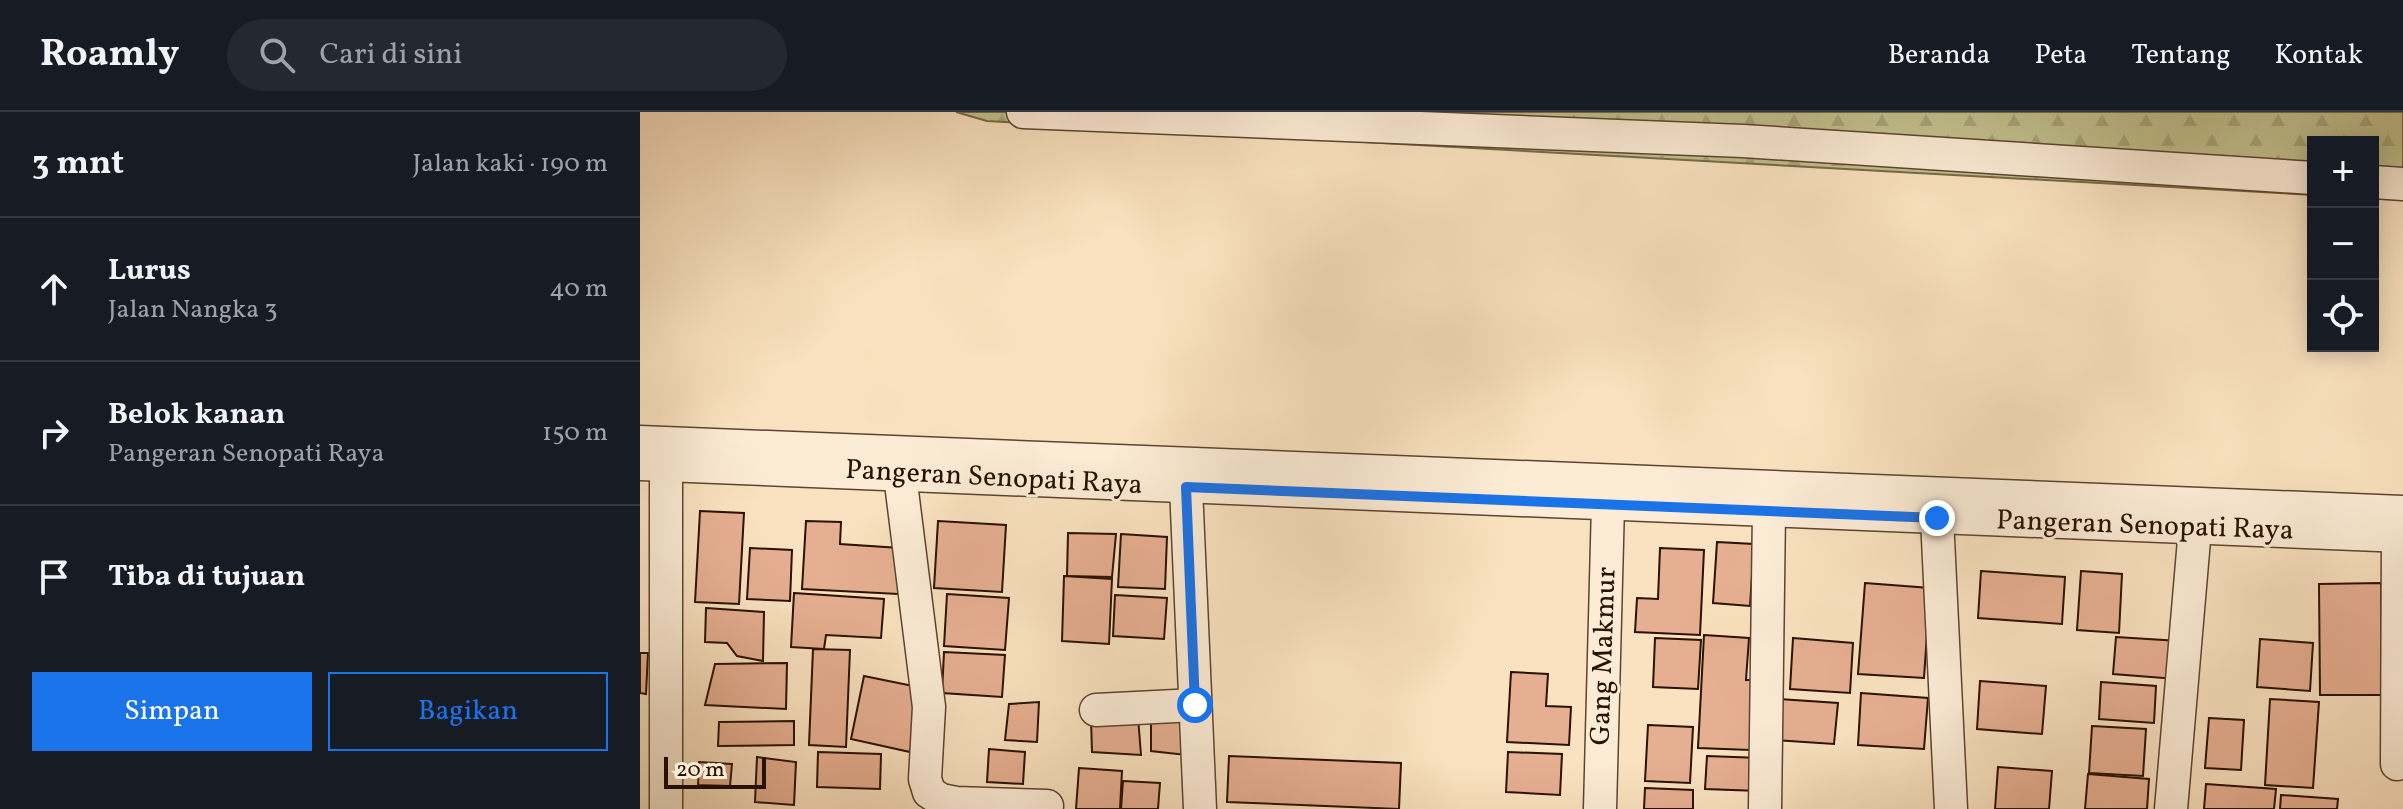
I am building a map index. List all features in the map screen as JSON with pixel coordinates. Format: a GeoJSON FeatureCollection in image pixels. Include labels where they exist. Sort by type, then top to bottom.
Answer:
{"type":"FeatureCollection","features":[{"type":"Feature","properties":{"kind":"street"},"geometry":{"type":"LineString","coordinates":[[1023,112],[1712,139],[2307,178]]}},
{"type":"Feature","properties":{"kind":"street"},"geometry":{"type":"LineString","coordinates":[[2379,182],[2403,184]]}},
{"type":"Feature","properties":{"kind":"street"},"geometry":{"type":"LineString","coordinates":[[653,453],[666,809]]}},
{"type":"Feature","properties":{"kind":"street","name":"Pangeran Senopati Raya"},"geometry":{"type":"LineString","coordinates":[[653,453],[2401,528]]}},
{"type":"Feature","properties":{"kind":"street","name":"Pangeran Senopati Raya"},"geometry":{"type":"LineString","coordinates":[[778,457],[900,475],[2195,528],[2401,528]]}},
{"type":"Feature","properties":{"kind":"street"},"geometry":{"type":"LineString","coordinates":[[900,475],[929,707],[925,779],[929,792],[941,800],[956,803],[1047,806]]}},
{"type":"Feature","properties":{"kind":"street"},"geometry":{"type":"LineString","coordinates":[[1186,487],[1200,809]]}},
{"type":"Feature","properties":{"kind":"street","name":"Gang Makmur"},"geometry":{"type":"LineString","coordinates":[[1600,809],[1608,504]]}},
{"type":"Feature","properties":{"kind":"street"},"geometry":{"type":"LineString","coordinates":[[1765,809],[1769,511]]}},
{"type":"Feature","properties":{"kind":"street"},"geometry":{"type":"LineString","coordinates":[[1937,518],[1951,809]]}},
{"type":"Feature","properties":{"kind":"street"},"geometry":{"type":"LineString","coordinates":[[2171,809],[2195,528]]}},
{"type":"Feature","properties":{"kind":"street"},"geometry":{"type":"LineString","coordinates":[[2397,764],[2401,528]]}},
{"type":"Feature","properties":{"kind":"street"},"geometry":{"type":"LineString","coordinates":[[1096,710],[1195,705]]}},
{"type":"Feature","properties":{"kind":"green space"},"geometry":{"type":"Polygon","coordinates":[[[956,112],[2403,112],[2403,200],[2379,198],[2379,136],[2307,136],[2307,195],[987,121],[956,112]]]}},
{"type":"Feature","properties":{"kind":"building"},"geometry":{"type":"Polygon","coordinates":[[[700,511],[744,513],[739,604],[695,602],[700,511]]]}},
{"type":"Feature","properties":{"kind":"building"},"geometry":{"type":"Polygon","coordinates":[[[806,521],[841,522],[840,544],[900,548],[898,594],[802,589],[806,521]]]}},
{"type":"Feature","properties":{"kind":"building"},"geometry":{"type":"Polygon","coordinates":[[[938,521],[1006,525],[1002,592],[934,588],[938,521]]]}},
{"type":"Feature","properties":{"kind":"building"},"geometry":{"type":"Polygon","coordinates":[[[1068,533],[1116,534],[1112,577],[1067,576],[1068,533]]]}},
{"type":"Feature","properties":{"kind":"building"},"geometry":{"type":"Polygon","coordinates":[[[1121,534],[1167,537],[1165,589],[1118,587],[1121,534]]]}},
{"type":"Feature","properties":{"kind":"building"},"geometry":{"type":"Polygon","coordinates":[[[1717,542],[1754,544],[1750,606],[1713,603],[1717,542]]]}},
{"type":"Feature","properties":{"kind":"building"},"geometry":{"type":"Polygon","coordinates":[[[750,548],[792,550],[790,601],[747,599],[750,548]]]}},
{"type":"Feature","properties":{"kind":"building"},"geometry":{"type":"Polygon","coordinates":[[[1660,548],[1704,550],[1700,635],[1635,632],[1637,598],[1658,599],[1660,548]]]}},
{"type":"Feature","properties":{"kind":"building"},"geometry":{"type":"Polygon","coordinates":[[[1981,571],[2065,577],[2062,624],[1978,618],[1981,571]]]}},
{"type":"Feature","properties":{"kind":"building"},"geometry":{"type":"Polygon","coordinates":[[[2081,571],[2122,574],[2119,633],[2077,630],[2081,571]]]}},
{"type":"Feature","properties":{"kind":"building"},"geometry":{"type":"Polygon","coordinates":[[[1064,576],[1112,579],[1109,644],[1062,641],[1064,576]]]}},
{"type":"Feature","properties":{"kind":"building"},"geometry":{"type":"Polygon","coordinates":[[[1865,583],[1930,588],[1924,678],[1858,674],[1865,583]]]}},
{"type":"Feature","properties":{"kind":"building"},"geometry":{"type":"Polygon","coordinates":[[[2381,583],[2382,695],[2320,695],[2319,584],[2381,583]]]}},
{"type":"Feature","properties":{"kind":"building"},"geometry":{"type":"Polygon","coordinates":[[[794,593],[884,599],[881,638],[826,635],[824,649],[791,647],[794,593]]]}},
{"type":"Feature","properties":{"kind":"building"},"geometry":{"type":"Polygon","coordinates":[[[947,594],[1009,598],[1005,650],[944,646],[947,594]]]}},
{"type":"Feature","properties":{"kind":"building"},"geometry":{"type":"Polygon","coordinates":[[[1115,595],[1167,598],[1164,639],[1113,636],[1115,595]]]}},
{"type":"Feature","properties":{"kind":"building"},"geometry":{"type":"Polygon","coordinates":[[[706,608],[764,612],[763,661],[737,656],[727,643],[705,642],[706,608]]]}},
{"type":"Feature","properties":{"kind":"building"},"geometry":{"type":"Polygon","coordinates":[[[1704,635],[1749,638],[1746,680],[1761,680],[1750,750],[1698,748],[1704,635]]]}},
{"type":"Feature","properties":{"kind":"building"},"geometry":{"type":"Polygon","coordinates":[[[2116,637],[2179,641],[2176,679],[2113,674],[2116,637]]]}},
{"type":"Feature","properties":{"kind":"building"},"geometry":{"type":"Polygon","coordinates":[[[1655,638],[1701,640],[1698,689],[1653,687],[1655,638]]]}},
{"type":"Feature","properties":{"kind":"building"},"geometry":{"type":"Polygon","coordinates":[[[1793,638],[1853,643],[1850,693],[1790,689],[1793,638]]]}},
{"type":"Feature","properties":{"kind":"building"},"geometry":{"type":"Polygon","coordinates":[[[2260,639],[2313,643],[2310,691],[2257,687],[2260,639]]]}},
{"type":"Feature","properties":{"kind":"building"},"geometry":{"type":"Polygon","coordinates":[[[813,649],[850,650],[846,747],[809,745],[813,649]]]}},
{"type":"Feature","properties":{"kind":"building"},"geometry":{"type":"Polygon","coordinates":[[[944,652],[1005,655],[1002,697],[942,693],[944,652]]]}},
{"type":"Feature","properties":{"kind":"building"},"geometry":{"type":"Polygon","coordinates":[[[640,653],[648,653],[646,694],[640,693],[640,653]]]}},
{"type":"Feature","properties":{"kind":"building"},"geometry":{"type":"Polygon","coordinates":[[[787,663],[786,709],[705,705],[715,664],[787,663]]]}},
{"type":"Feature","properties":{"kind":"building"},"geometry":{"type":"Polygon","coordinates":[[[1511,672],[1548,674],[1546,706],[1571,707],[1569,745],[1507,742],[1511,672]]]}},
{"type":"Feature","properties":{"kind":"building"},"geometry":{"type":"Polygon","coordinates":[[[864,676],[923,688],[910,752],[851,739],[864,676]]]}},
{"type":"Feature","properties":{"kind":"building"},"geometry":{"type":"Polygon","coordinates":[[[1980,681],[2046,686],[2042,734],[1977,729],[1980,681]]]}},
{"type":"Feature","properties":{"kind":"building"},"geometry":{"type":"Polygon","coordinates":[[[2101,682],[2156,686],[2154,723],[2099,719],[2101,682]]]}},
{"type":"Feature","properties":{"kind":"building"},"geometry":{"type":"Polygon","coordinates":[[[1861,693],[1928,698],[1924,749],[1858,745],[1861,693]]]}},
{"type":"Feature","properties":{"kind":"building"},"geometry":{"type":"Polygon","coordinates":[[[1779,699],[1838,703],[1834,744],[1776,740],[1779,699]]]}},
{"type":"Feature","properties":{"kind":"building"},"geometry":{"type":"Polygon","coordinates":[[[2270,699],[2319,702],[2313,788],[2265,785],[2270,699]]]}},
{"type":"Feature","properties":{"kind":"building"},"geometry":{"type":"Polygon","coordinates":[[[1039,702],[1037,742],[1005,740],[1009,704],[1039,702]]]}},
{"type":"Feature","properties":{"kind":"building"},"geometry":{"type":"Polygon","coordinates":[[[1151,716],[1187,716],[1186,755],[1151,751],[1151,716]]]}},
{"type":"Feature","properties":{"kind":"building"},"geometry":{"type":"Polygon","coordinates":[[[1138,717],[1141,755],[1092,752],[1091,719],[1138,717]]]}},
{"type":"Feature","properties":{"kind":"building"},"geometry":{"type":"Polygon","coordinates":[[[2209,718],[2244,720],[2241,770],[2205,768],[2209,718]]]}},
{"type":"Feature","properties":{"kind":"building"},"geometry":{"type":"Polygon","coordinates":[[[794,721],[794,745],[718,746],[719,722],[794,721]]]}},
{"type":"Feature","properties":{"kind":"building"},"geometry":{"type":"Polygon","coordinates":[[[1648,725],[1693,727],[1690,783],[1645,781],[1648,725]]]}},
{"type":"Feature","properties":{"kind":"building"},"geometry":{"type":"Polygon","coordinates":[[[2092,726],[2146,729],[2143,776],[2089,773],[2092,726]]]}},
{"type":"Feature","properties":{"kind":"building"},"geometry":{"type":"Polygon","coordinates":[[[989,749],[1025,752],[1023,784],[987,782],[989,749]]]}},
{"type":"Feature","properties":{"kind":"building"},"geometry":{"type":"Polygon","coordinates":[[[818,752],[881,754],[880,789],[817,787],[818,752]]]}},
{"type":"Feature","properties":{"kind":"building"},"geometry":{"type":"Polygon","coordinates":[[[1508,752],[1562,754],[1560,795],[1506,792],[1508,752]]]}},
{"type":"Feature","properties":{"kind":"building"},"geometry":{"type":"Polygon","coordinates":[[[1229,756],[1401,763],[1399,809],[1227,802],[1229,756]]]}},
{"type":"Feature","properties":{"kind":"building"},"geometry":{"type":"Polygon","coordinates":[[[1707,756],[1760,758],[1759,791],[1705,789],[1707,756]]]}},
{"type":"Feature","properties":{"kind":"building"},"geometry":{"type":"Polygon","coordinates":[[[757,757],[796,762],[794,805],[755,802],[757,757]]]}},
{"type":"Feature","properties":{"kind":"building"},"geometry":{"type":"Polygon","coordinates":[[[699,762],[732,764],[730,786],[698,785],[699,762]]]}},
{"type":"Feature","properties":{"kind":"building"},"geometry":{"type":"Polygon","coordinates":[[[1998,767],[2052,771],[2049,809],[1995,809],[1998,767]]]}},
{"type":"Feature","properties":{"kind":"building"},"geometry":{"type":"Polygon","coordinates":[[[1079,768],[1122,771],[1120,809],[1076,809],[1079,768]]]}},
{"type":"Feature","properties":{"kind":"building"},"geometry":{"type":"Polygon","coordinates":[[[2088,774],[2149,779],[2147,809],[2085,809],[2088,774]]]}},
{"type":"Feature","properties":{"kind":"building"},"geometry":{"type":"Polygon","coordinates":[[[1123,781],[1160,783],[1158,809],[1121,809],[1123,781]]]}},
{"type":"Feature","properties":{"kind":"building"},"geometry":{"type":"Polygon","coordinates":[[[2206,784],[2276,789],[2274,809],[2204,809],[2206,784]]]}},
{"type":"Feature","properties":{"kind":"building"},"geometry":{"type":"Polygon","coordinates":[[[1645,788],[1693,790],[1693,809],[1644,809],[1645,788]]]}},
{"type":"Feature","properties":{"kind":"building"},"geometry":{"type":"Polygon","coordinates":[[[2281,795],[2338,799],[2337,809],[2280,809],[2281,795]]]}},
{"type":"Feature","properties":{"kind":"route"},"geometry":{"type":"LineString","coordinates":[[1195,705],[1186,487],[1937,518]]}}]}
